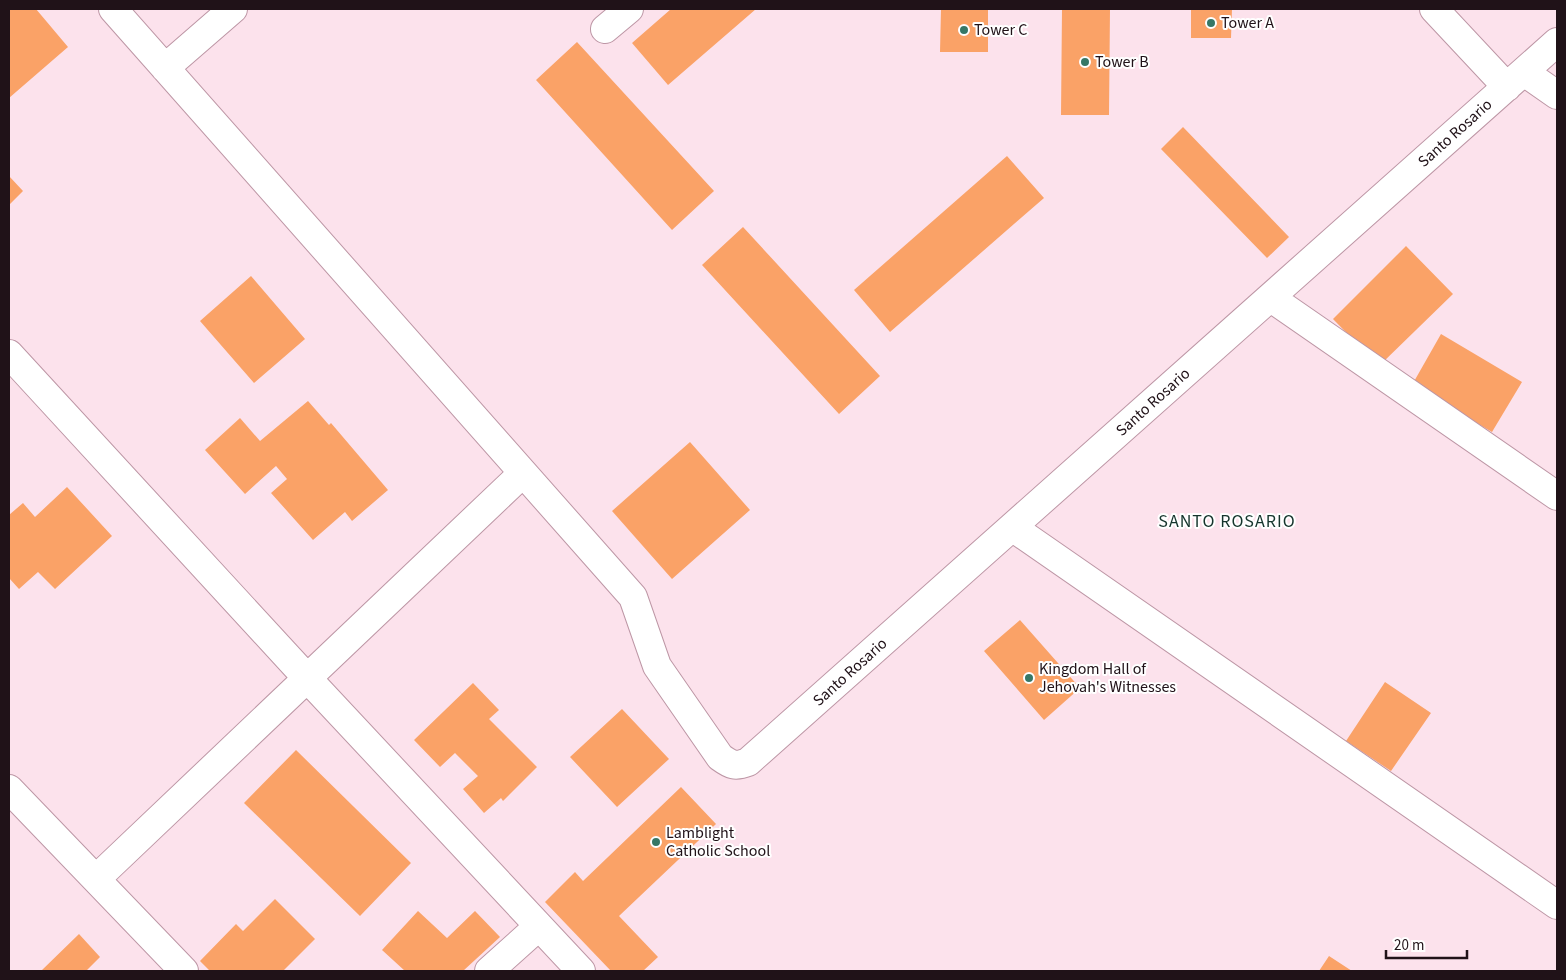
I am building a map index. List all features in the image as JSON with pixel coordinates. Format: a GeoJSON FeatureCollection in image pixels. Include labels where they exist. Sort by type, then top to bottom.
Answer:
{"type":"FeatureCollection","features":[{"type":"Feature","properties":{"kind":"street"},"geometry":{"type":"LineString","coordinates":[[96,879],[523,474],[113,9]]}},
{"type":"Feature","properties":{"kind":"street"},"geometry":{"type":"LineString","coordinates":[[165,68],[233,9]]}},
{"type":"Feature","properties":{"kind":"street"},"geometry":{"type":"LineString","coordinates":[[605,30],[629,9]]}},
{"type":"Feature","properties":{"kind":"street"},"geometry":{"type":"LineString","coordinates":[[1434,9],[1516,80],[1557,95]]}},
{"type":"Feature","properties":{"kind":"street","name":"Santo Rosario"},"geometry":{"type":"LineString","coordinates":[[523,474],[633,597],[657,666],[720,757],[731,765],[748,762],[1557,42]]}},
{"type":"Feature","properties":{"kind":"street"},"geometry":{"type":"LineString","coordinates":[[1271,298],[1557,496]]}},
{"type":"Feature","properties":{"kind":"street"},"geometry":{"type":"LineString","coordinates":[[9,354],[307,678],[581,971]]}},
{"type":"Feature","properties":{"kind":"street"},"geometry":{"type":"LineString","coordinates":[[1012,527],[1557,905]]}},
{"type":"Feature","properties":{"kind":"street"},"geometry":{"type":"LineString","coordinates":[[9,789],[184,971]]}},
{"type":"Feature","properties":{"kind":"street"},"geometry":{"type":"LineString","coordinates":[[489,971],[539,926]]}},
{"type":"Feature","properties":{"kind":"building"},"geometry":{"type":"Polygon","coordinates":[[[9,9],[36,9],[68,47],[9,98],[9,9]]]}},
{"type":"Feature","properties":{"kind":"building"},"geometry":{"type":"Polygon","coordinates":[[[671,9],[756,9],[668,85],[632,43],[671,9]]]}},
{"type":"Feature","properties":{"kind":"building","name":"Tower C"},"geometry":{"type":"Polygon","coordinates":[[[941,9],[988,9],[988,52],[940,52],[941,9]]]}},
{"type":"Feature","properties":{"kind":"building","name":"Tower B"},"geometry":{"type":"Polygon","coordinates":[[[1062,9],[1110,9],[1109,115],[1061,115],[1062,9]]]}},
{"type":"Feature","properties":{"kind":"building","name":"Tower A"},"geometry":{"type":"Polygon","coordinates":[[[1191,9],[1232,9],[1231,38],[1191,38],[1191,9]]]}},
{"type":"Feature","properties":{"kind":"building"},"geometry":{"type":"Polygon","coordinates":[[[577,42],[714,191],[672,230],[536,80],[577,42]]]}},
{"type":"Feature","properties":{"kind":"building"},"geometry":{"type":"Polygon","coordinates":[[[1183,127],[1289,237],[1267,258],[1161,149],[1183,127]]]}},
{"type":"Feature","properties":{"kind":"building"},"geometry":{"type":"Polygon","coordinates":[[[1007,156],[1044,198],[890,332],[854,290],[1007,156]]]}},
{"type":"Feature","properties":{"kind":"building"},"geometry":{"type":"Polygon","coordinates":[[[9,176],[23,191],[9,205],[9,176]]]}},
{"type":"Feature","properties":{"kind":"building"},"geometry":{"type":"Polygon","coordinates":[[[743,227],[880,376],[839,414],[702,265],[743,227]]]}},
{"type":"Feature","properties":{"kind":"building"},"geometry":{"type":"Polygon","coordinates":[[[1406,246],[1453,294],[1379,366],[1333,319],[1406,246]]]}},
{"type":"Feature","properties":{"kind":"building"},"geometry":{"type":"Polygon","coordinates":[[[251,276],[305,339],[254,383],[200,321],[251,276]]]}},
{"type":"Feature","properties":{"kind":"building"},"geometry":{"type":"Polygon","coordinates":[[[1441,334],[1522,382],[1492,432],[1412,385],[1441,334]]]}},
{"type":"Feature","properties":{"kind":"building"},"geometry":{"type":"Polygon","coordinates":[[[308,401],[329,425],[331,423],[388,490],[352,521],[345,512],[313,540],[271,493],[287,479],[276,466],[245,494],[205,450],[240,418],[260,441],[308,401]]]}},
{"type":"Feature","properties":{"kind":"building"},"geometry":{"type":"Polygon","coordinates":[[[690,442],[750,510],[672,579],[612,511],[690,442]]]}},
{"type":"Feature","properties":{"kind":"building"},"geometry":{"type":"Polygon","coordinates":[[[67,487],[112,536],[55,589],[38,572],[19,589],[9,578],[9,515],[23,503],[35,517],[67,487]]]}},
{"type":"Feature","properties":{"kind":"building"},"geometry":{"type":"Polygon","coordinates":[[[1020,620],[1080,688],[1044,720],[984,651],[1020,620]]]}},
{"type":"Feature","properties":{"kind":"building"},"geometry":{"type":"Polygon","coordinates":[[[1385,682],[1431,713],[1391,771],[1346,741],[1385,682]]]}},
{"type":"Feature","properties":{"kind":"building"},"geometry":{"type":"Polygon","coordinates":[[[473,683],[499,710],[489,719],[537,767],[503,801],[501,798],[484,813],[463,789],[478,776],[455,753],[440,767],[414,740],[473,683]]]}},
{"type":"Feature","properties":{"kind":"building"},"geometry":{"type":"Polygon","coordinates":[[[622,709],[669,759],[617,807],[570,757],[622,709]]]}},
{"type":"Feature","properties":{"kind":"building"},"geometry":{"type":"Polygon","coordinates":[[[296,750],[411,863],[360,916],[244,803],[296,750]]]}},
{"type":"Feature","properties":{"kind":"building"},"geometry":{"type":"Polygon","coordinates":[[[681,787],[716,824],[619,916],[658,957],[643,971],[611,971],[545,902],[575,872],[583,881],[681,787]]]}},
{"type":"Feature","properties":{"kind":"building"},"geometry":{"type":"Polygon","coordinates":[[[275,899],[315,939],[283,971],[210,971],[200,961],[236,924],[243,931],[275,899]]]}},
{"type":"Feature","properties":{"kind":"building"},"geometry":{"type":"Polygon","coordinates":[[[418,911],[447,938],[475,911],[500,937],[463,971],[405,971],[382,950],[418,911]]]}},
{"type":"Feature","properties":{"kind":"building"},"geometry":{"type":"Polygon","coordinates":[[[79,934],[100,957],[86,971],[41,971],[79,934]]]}},
{"type":"Feature","properties":{"kind":"building"},"geometry":{"type":"Polygon","coordinates":[[[1329,956],[1352,971],[1319,971],[1329,956]]]}},
{"type":"Feature","properties":{"kind":"place","name":"Tower A"},"geometry":{"type":"Point","coordinates":[1211,23]}},
{"type":"Feature","properties":{"kind":"place","name":"Tower C"},"geometry":{"type":"Point","coordinates":[964,30]}},
{"type":"Feature","properties":{"kind":"place","name":"Tower B"},"geometry":{"type":"Point","coordinates":[1085,62]}},
{"type":"Feature","properties":{"kind":"place","name":"Kingdom Hall of Jehovah's Witnesses"},"geometry":{"type":"Point","coordinates":[1029,678]}},
{"type":"Feature","properties":{"kind":"place","name":"Lamblight Catholic School"},"geometry":{"type":"Point","coordinates":[656,842]}},
{"type":"Feature","properties":{"kind":"district","name":"SANTO ROSARIO"},"geometry":{"type":"Point","coordinates":[1227,521]}}]}
